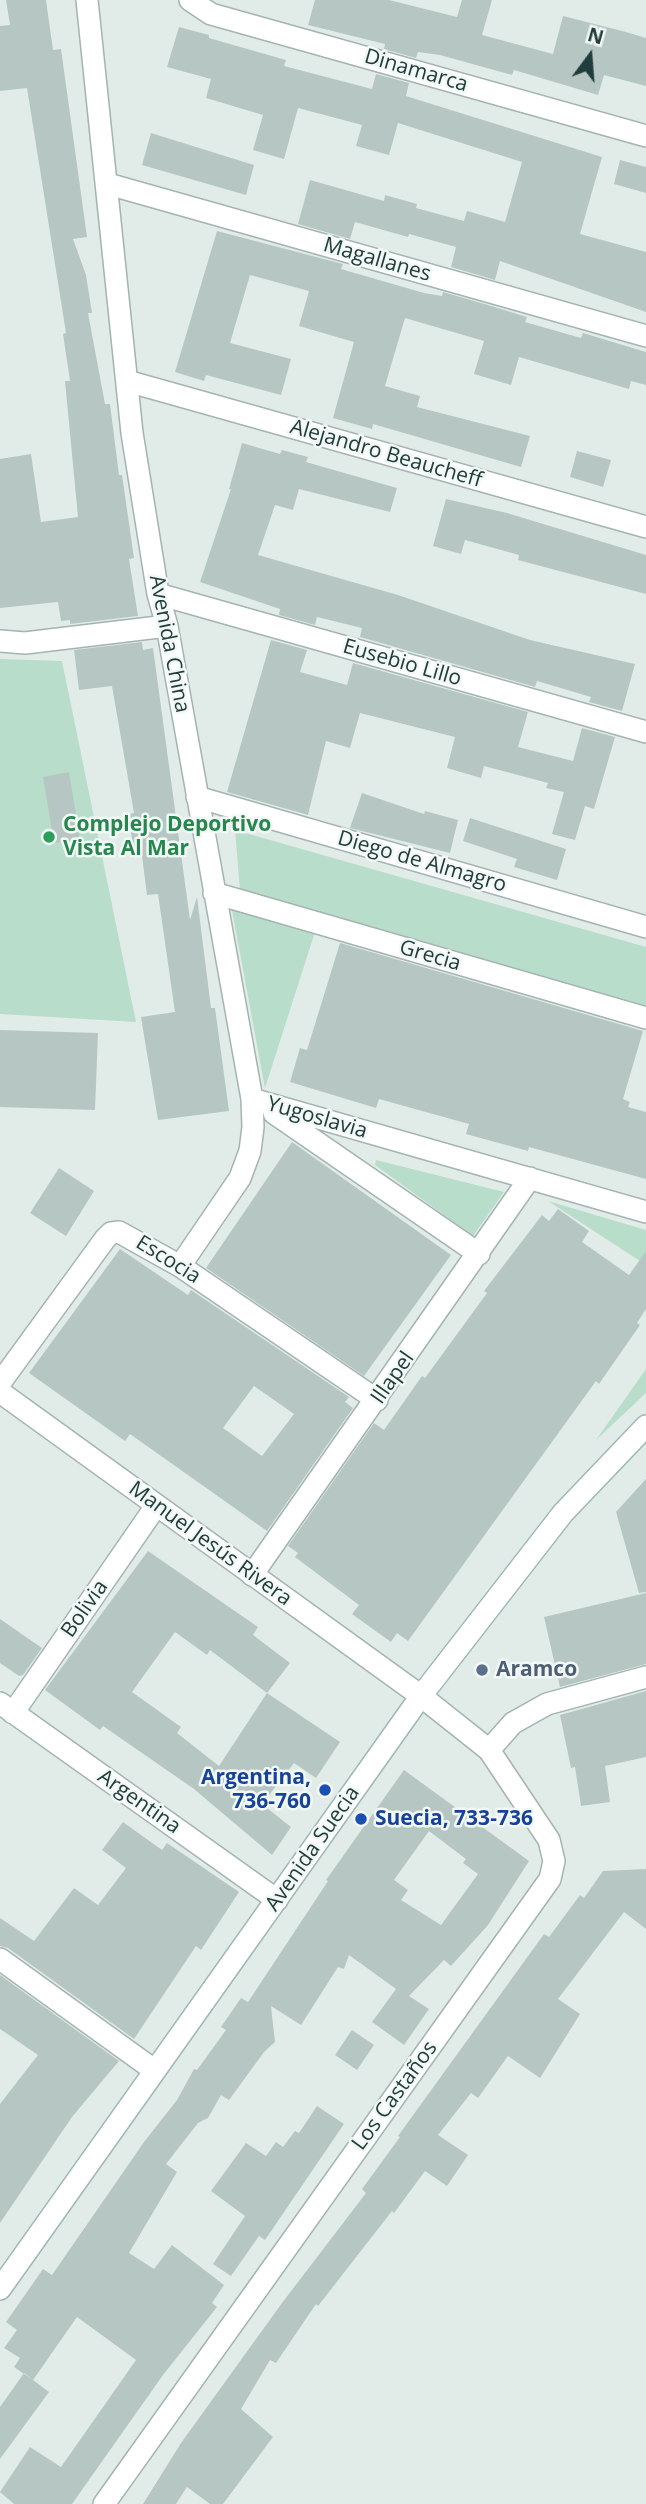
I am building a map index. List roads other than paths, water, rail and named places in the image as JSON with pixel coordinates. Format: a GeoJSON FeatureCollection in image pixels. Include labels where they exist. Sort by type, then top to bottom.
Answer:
{"type":"FeatureCollection","features":[{"type":"Feature","properties":{"kind":"street","name":"Avenida China"},"geometry":{"type":"LineString","coordinates":[[87,0],[127,381],[158,594],[167,626],[252,1099],[251,1139],[240,1178],[180,1266]]}},
{"type":"Feature","properties":{"kind":"street","name":"Dinamarca"},"geometry":{"type":"LineString","coordinates":[[190,0],[211,14],[646,136]]}},
{"type":"Feature","properties":{"kind":"street","name":"Magallanes"},"geometry":{"type":"LineString","coordinates":[[108,184],[646,335]]}},
{"type":"Feature","properties":{"kind":"street","name":"Alejandro Beaucheff"},"geometry":{"type":"LineString","coordinates":[[127,381],[646,527]]}},
{"type":"Feature","properties":{"kind":"street","name":"Eusebio Lillo"},"geometry":{"type":"LineString","coordinates":[[158,594],[646,732]]}},
{"type":"Feature","properties":{"kind":"street"},"geometry":{"type":"LineString","coordinates":[[0,641],[25,643],[167,626]]}},
{"type":"Feature","properties":{"kind":"street","name":"Diego de Almagro"},"geometry":{"type":"LineString","coordinates":[[197,797],[646,927]]}},
{"type":"Feature","properties":{"kind":"street","name":"Grecia"},"geometry":{"type":"LineString","coordinates":[[214,893],[646,1018]]}},
{"type":"Feature","properties":{"kind":"street","name":"Yugoslavia"},"geometry":{"type":"LineString","coordinates":[[252,1099],[646,1212]]}},
{"type":"Feature","properties":{"kind":"street","name":"Yugoslavia"},"geometry":{"type":"LineString","coordinates":[[252,1099],[479,1254]]}},
{"type":"Feature","properties":{"kind":"street","name":"Illapel"},"geometry":{"type":"LineString","coordinates":[[252,1575],[530,1178]]}},
{"type":"Feature","properties":{"kind":"street","name":"Escocia"},"geometry":{"type":"LineString","coordinates":[[0,1383],[111,1233],[128,1234],[180,1266],[377,1400]]}},
{"type":"Feature","properties":{"kind":"street","name":"Manuel Jesús Rivera"},"geometry":{"type":"LineString","coordinates":[[0,1392],[421,1696]]}},
{"type":"Feature","properties":{"kind":"street","name":"Avenida Suecia"},"geometry":{"type":"LineString","coordinates":[[0,2289],[421,1696],[563,1513],[646,1426]]}},
{"type":"Feature","properties":{"kind":"street","name":"Bolivia"},"geometry":{"type":"LineString","coordinates":[[7,1708],[156,1506]]}},
{"type":"Feature","properties":{"kind":"street"},"geometry":{"type":"LineString","coordinates":[[489,1750],[513,1723],[547,1704],[646,1677]]}},
{"type":"Feature","properties":{"kind":"street","name":"Los Castaños"},"geometry":{"type":"LineString","coordinates":[[104,2504],[550,1879],[554,1861],[549,1840],[489,1750],[421,1696]]}},
{"type":"Feature","properties":{"kind":"street","name":"Argentina"},"geometry":{"type":"LineString","coordinates":[[7,1708],[277,1900]]}},
{"type":"Feature","properties":{"kind":"street"},"geometry":{"type":"LineString","coordinates":[[0,1959],[154,2070]]}},
{"type":"Feature","properties":{"kind":"place","name":"Complejo Deportivo Vista Al Mar"},"geometry":{"type":"Point","coordinates":[49,837]}},
{"type":"Feature","properties":{"kind":"place","name":"Aramco"},"geometry":{"type":"Point","coordinates":[482,1670]}},
{"type":"Feature","properties":{"kind":"place","name":"Argentina, 736-760"},"geometry":{"type":"Point","coordinates":[325,1790]}},
{"type":"Feature","properties":{"kind":"place","name":"Suecia, 733-736"},"geometry":{"type":"Point","coordinates":[361,1819]}}]}
